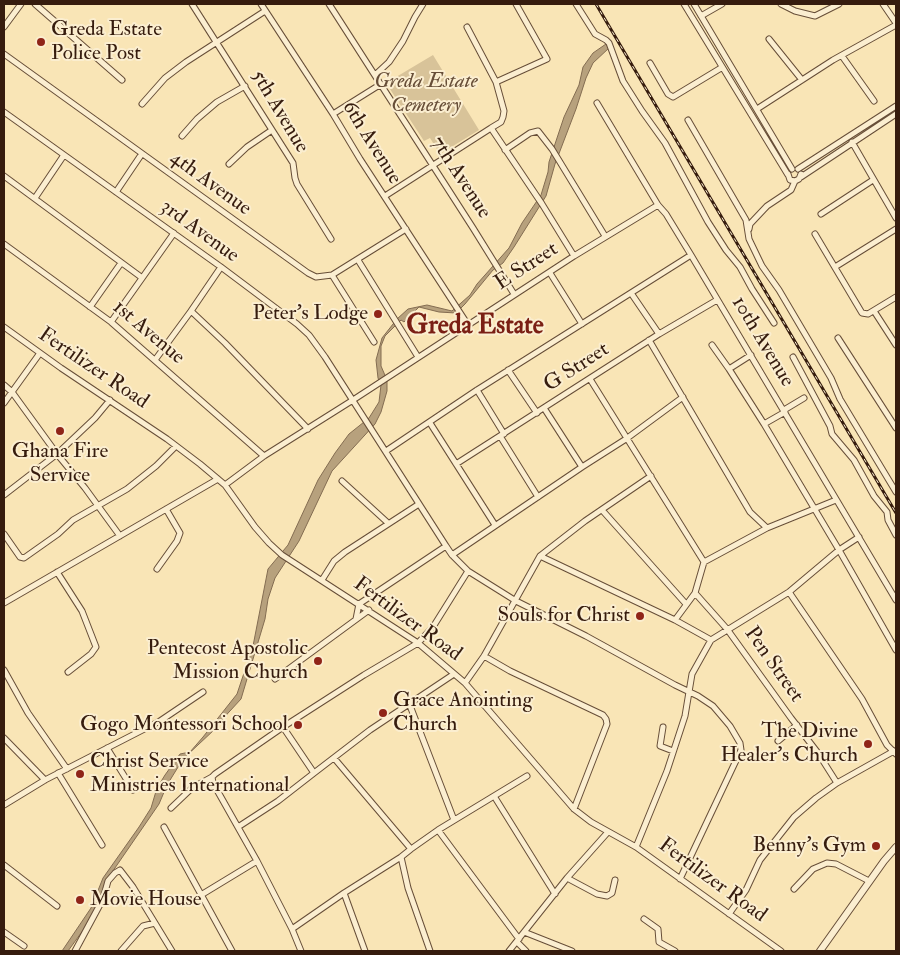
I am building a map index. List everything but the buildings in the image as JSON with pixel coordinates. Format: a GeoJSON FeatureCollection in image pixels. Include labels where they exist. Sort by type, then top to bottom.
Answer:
{"type":"FeatureCollection","features":[{"type":"Feature","properties":{"kind":"street"},"geometry":{"type":"LineString","coordinates":[[35,4],[122,80]]}},
{"type":"Feature","properties":{"kind":"street","name":"5th Avenue"},"geometry":{"type":"LineString","coordinates":[[192,4],[293,163],[297,184],[330,239]]}},
{"type":"Feature","properties":{"kind":"street","name":"6th Avenue"},"geometry":{"type":"LineString","coordinates":[[261,4],[468,325]]}},
{"type":"Feature","properties":{"kind":"street","name":"7th Avenue"},"geometry":{"type":"LineString","coordinates":[[329,4],[514,294]]}},
{"type":"Feature","properties":{"kind":"street"},"geometry":{"type":"LineString","coordinates":[[376,75],[389,62],[423,4]]}},
{"type":"Feature","properties":{"kind":"street"},"geometry":{"type":"LineString","coordinates":[[496,82],[547,59],[516,4]]}},
{"type":"Feature","properties":{"kind":"street"},"geometry":{"type":"LineString","coordinates":[[576,4],[595,34],[608,43],[623,80],[665,143],[708,222],[726,250],[740,267],[774,323]]}},
{"type":"Feature","properties":{"kind":"street"},"geometry":{"type":"LineString","coordinates":[[684,4],[790,180],[795,181]]}},
{"type":"Feature","properties":{"kind":"street"},"geometry":{"type":"LineString","coordinates":[[694,4],[792,169]]}},
{"type":"Feature","properties":{"kind":"street"},"geometry":{"type":"LineString","coordinates":[[701,16],[722,4]]}},
{"type":"Feature","properties":{"kind":"street"},"geometry":{"type":"LineString","coordinates":[[781,4],[794,11],[815,16],[840,4]]}},
{"type":"Feature","properties":{"kind":"street"},"geometry":{"type":"LineString","coordinates":[[757,110],[802,80],[896,24],[883,4]]}},
{"type":"Feature","properties":{"kind":"street"},"geometry":{"type":"LineString","coordinates":[[4,27],[18,5]]}},
{"type":"Feature","properties":{"kind":"street"},"geometry":{"type":"LineString","coordinates":[[142,104],[165,78],[186,62],[266,11]]}},
{"type":"Feature","properties":{"kind":"street"},"geometry":{"type":"LineString","coordinates":[[385,196],[501,122],[504,111],[496,82],[467,27]]}},
{"type":"Feature","properties":{"kind":"street"},"geometry":{"type":"LineString","coordinates":[[769,39],[802,80]]}},
{"type":"Feature","properties":{"kind":"street","name":"4th Avenue"},"geometry":{"type":"LineString","coordinates":[[4,54],[141,155],[308,273],[316,277],[332,275]]}},
{"type":"Feature","properties":{"kind":"street"},"geometry":{"type":"LineString","coordinates":[[842,56],[874,101]]}},
{"type":"Feature","properties":{"kind":"street"},"geometry":{"type":"LineString","coordinates":[[650,63],[668,94],[674,97],[721,68]]}},
{"type":"Feature","properties":{"kind":"street"},"geometry":{"type":"LineString","coordinates":[[333,114],[381,84]]}},
{"type":"Feature","properties":{"kind":"street"},"geometry":{"type":"LineString","coordinates":[[182,136],[197,119],[217,102],[245,86]]}},
{"type":"Feature","properties":{"kind":"street","name":"10th Avenue"},"geometry":{"type":"LineString","coordinates":[[597,103],[785,411],[896,600]]}},
{"type":"Feature","properties":{"kind":"street"},"geometry":{"type":"LineString","coordinates":[[792,169],[798,169],[896,106]]}},
{"type":"Feature","properties":{"kind":"street","name":"3rd Avenue"},"geometry":{"type":"LineString","coordinates":[[4,112],[221,267],[290,318],[308,335],[325,357],[452,555],[468,571],[516,601],[586,636],[698,696],[713,706],[730,726],[740,743],[741,750],[680,879]]}},
{"type":"Feature","properties":{"kind":"street"},"geometry":{"type":"LineString","coordinates":[[748,232],[750,224],[767,206],[791,190],[795,181],[800,177],[896,114]]}},
{"type":"Feature","properties":{"kind":"street"},"geometry":{"type":"LineString","coordinates":[[688,120],[746,220],[749,239],[762,266],[779,290],[831,378],[840,399],[896,492]]}},
{"type":"Feature","properties":{"kind":"street"},"geometry":{"type":"LineString","coordinates":[[491,128],[574,256]]}},
{"type":"Feature","properties":{"kind":"street"},"geometry":{"type":"LineString","coordinates":[[229,164],[247,147],[272,130]]}},
{"type":"Feature","properties":{"kind":"street"},"geometry":{"type":"LineString","coordinates":[[505,150],[538,131],[560,161],[605,236]]}},
{"type":"Feature","properties":{"kind":"street"},"geometry":{"type":"LineString","coordinates":[[852,142],[896,218]]}},
{"type":"Feature","properties":{"kind":"street"},"geometry":{"type":"LineString","coordinates":[[35,198],[64,155]]}},
{"type":"Feature","properties":{"kind":"street"},"geometry":{"type":"LineString","coordinates":[[116,192],[141,155]]}},
{"type":"Feature","properties":{"kind":"street"},"geometry":{"type":"LineString","coordinates":[[788,176],[792,169]]}},
{"type":"Feature","properties":{"kind":"street"},"geometry":{"type":"LineString","coordinates":[[798,169],[800,177]]}},
{"type":"Feature","properties":{"kind":"street"},"geometry":{"type":"LineString","coordinates":[[4,176],[141,277]]}},
{"type":"Feature","properties":{"kind":"street"},"geometry":{"type":"LineString","coordinates":[[822,214],[873,180]]}},
{"type":"Feature","properties":{"kind":"street","name":"E Street"},"geometry":{"type":"LineString","coordinates":[[225,485],[264,456],[514,294],[658,204]]}},
{"type":"Feature","properties":{"kind":"street"},"geometry":{"type":"LineString","coordinates":[[374,342],[332,275],[406,229]]}},
{"type":"Feature","properties":{"kind":"street"},"geometry":{"type":"LineString","coordinates":[[835,267],[896,229]]}},
{"type":"Feature","properties":{"kind":"street"},"geometry":{"type":"LineString","coordinates":[[111,322],[141,277],[174,233]]}},
{"type":"Feature","properties":{"kind":"street"},"geometry":{"type":"LineString","coordinates":[[815,234],[862,313],[868,314],[896,297]]}},
{"type":"Feature","properties":{"kind":"street","name":"1st Avenue"},"geometry":{"type":"LineString","coordinates":[[4,244],[111,322],[264,456]]}},
{"type":"Feature","properties":{"kind":"street"},"geometry":{"type":"LineString","coordinates":[[386,452],[477,390],[691,255]]}},
{"type":"Feature","properties":{"kind":"street"},"geometry":{"type":"LineString","coordinates":[[358,260],[418,357]]}},
{"type":"Feature","properties":{"kind":"street"},"geometry":{"type":"LineString","coordinates":[[90,307],[121,263]]}},
{"type":"Feature","properties":{"kind":"street"},"geometry":{"type":"LineString","coordinates":[[155,360],[221,267]]}},
{"type":"Feature","properties":{"kind":"street"},"geometry":{"type":"LineString","coordinates":[[550,272],[582,324]]}},
{"type":"Feature","properties":{"kind":"street"},"geometry":{"type":"LineString","coordinates":[[631,293],[659,334]]}},
{"type":"Feature","properties":{"kind":"street","name":"G Street"},"geometry":{"type":"LineString","coordinates":[[456,464],[649,340],[717,300]]}},
{"type":"Feature","properties":{"kind":"street"},"geometry":{"type":"LineString","coordinates":[[190,311],[225,343],[308,428]]}},
{"type":"Feature","properties":{"kind":"street"},"geometry":{"type":"LineString","coordinates":[[874,311],[896,345]]}},
{"type":"Feature","properties":{"kind":"street","name":"Fertilizer Road"},"geometry":{"type":"LineString","coordinates":[[4,327],[176,446],[218,479],[225,485],[255,528],[282,555],[418,643],[465,684],[574,809],[608,832],[636,847],[781,951]]}},
{"type":"Feature","properties":{"kind":"street"},"geometry":{"type":"LineString","coordinates":[[838,338],[896,428]]}},
{"type":"Feature","properties":{"kind":"street"},"geometry":{"type":"LineString","coordinates":[[649,340],[750,512],[766,528]]}},
{"type":"Feature","properties":{"kind":"street"},"geometry":{"type":"LineString","coordinates":[[712,345],[764,424],[896,650]]}},
{"type":"Feature","properties":{"kind":"street"},"geometry":{"type":"LineString","coordinates":[[4,403],[40,353]]}},
{"type":"Feature","properties":{"kind":"street"},"geometry":{"type":"LineString","coordinates":[[729,369],[751,355]]}},
{"type":"Feature","properties":{"kind":"street"},"geometry":{"type":"LineString","coordinates":[[793,357],[830,426],[832,434],[854,460],[874,496],[886,512],[896,534]]}},
{"type":"Feature","properties":{"kind":"street"},"geometry":{"type":"LineString","coordinates":[[508,370],[536,413]]}},
{"type":"Feature","properties":{"kind":"street"},"geometry":{"type":"LineString","coordinates":[[590,379],[704,562]]}},
{"type":"Feature","properties":{"kind":"street"},"geometry":{"type":"LineString","coordinates":[[4,385],[12,392],[57,454],[86,488],[120,536]]}},
{"type":"Feature","properties":{"kind":"street"},"geometry":{"type":"LineString","coordinates":[[477,390],[538,497]]}},
{"type":"Feature","properties":{"kind":"street"},"geometry":{"type":"LineString","coordinates":[[452,555],[626,438],[683,397]]}},
{"type":"Feature","properties":{"kind":"street"},"geometry":{"type":"LineString","coordinates":[[764,424],[804,398]]}},
{"type":"Feature","properties":{"kind":"street"},"geometry":{"type":"LineString","coordinates":[[4,495],[57,454],[95,418],[110,400]]}},
{"type":"Feature","properties":{"kind":"street"},"geometry":{"type":"LineString","coordinates":[[544,408],[582,467]]}},
{"type":"Feature","properties":{"kind":"street"},"geometry":{"type":"LineString","coordinates":[[430,422],[495,525]]}},
{"type":"Feature","properties":{"kind":"street"},"geometry":{"type":"LineString","coordinates":[[4,534],[20,556],[24,558],[58,534],[73,520],[127,490],[156,466],[176,446]]}},
{"type":"Feature","properties":{"kind":"street"},"geometry":{"type":"LineString","coordinates":[[465,684],[484,656],[540,556],[585,521],[651,476]]}},
{"type":"Feature","properties":{"kind":"street"},"geometry":{"type":"LineString","coordinates":[[4,603],[218,479]]}},
{"type":"Feature","properties":{"kind":"street"},"geometry":{"type":"LineString","coordinates":[[342,481],[388,523]]}},
{"type":"Feature","properties":{"kind":"street"},"geometry":{"type":"LineString","coordinates":[[675,620],[695,593],[704,562],[766,528],[836,500]]}},
{"type":"Feature","properties":{"kind":"street"},"geometry":{"type":"LineString","coordinates":[[322,580],[334,561],[418,504]]}},
{"type":"Feature","properties":{"kind":"street"},"geometry":{"type":"LineString","coordinates":[[156,569],[177,541],[180,533],[166,509]]}},
{"type":"Feature","properties":{"kind":"street"},"geometry":{"type":"LineString","coordinates":[[602,510],[686,604]]}},
{"type":"Feature","properties":{"kind":"street"},"geometry":{"type":"LineString","coordinates":[[636,847],[685,716],[692,674],[711,640],[789,592],[839,550],[859,537]]}},
{"type":"Feature","properties":{"kind":"street"},"geometry":{"type":"LineString","coordinates":[[356,619],[359,604],[446,546]]}},
{"type":"Feature","properties":{"kind":"street"},"geometry":{"type":"LineString","coordinates":[[540,556],[675,620],[711,640]]}},
{"type":"Feature","properties":{"kind":"street"},"geometry":{"type":"LineString","coordinates":[[171,808],[192,788],[212,777],[283,727],[418,643],[433,627],[468,571]]}},
{"type":"Feature","properties":{"kind":"street"},"geometry":{"type":"LineString","coordinates":[[57,572],[82,611],[96,647],[91,654],[68,672]]}},
{"type":"Feature","properties":{"kind":"street"},"geometry":{"type":"LineString","coordinates":[[729,914],[746,890],[760,860],[794,817],[816,798],[837,784],[895,753],[888,745],[862,699],[789,592]]}},
{"type":"Feature","properties":{"kind":"street","name":"Pen Street"},"geometry":{"type":"LineString","coordinates":[[695,593],[728,629],[818,753],[837,784]]}},
{"type":"Feature","properties":{"kind":"street"},"geometry":{"type":"LineString","coordinates":[[275,679],[369,610]]}},
{"type":"Feature","properties":{"kind":"street"},"geometry":{"type":"LineString","coordinates":[[484,656],[510,671],[603,715],[606,719],[607,724],[574,809]]}},
{"type":"Feature","properties":{"kind":"street"},"geometry":{"type":"LineString","coordinates":[[4,670],[28,713],[68,769]]}},
{"type":"Feature","properties":{"kind":"street"},"geometry":{"type":"LineString","coordinates":[[238,827],[278,801],[409,703],[454,674]]}},
{"type":"Feature","properties":{"kind":"street"},"geometry":{"type":"LineString","coordinates":[[4,804],[58,773],[160,721],[203,692]]}},
{"type":"Feature","properties":{"kind":"street"},"geometry":{"type":"LineString","coordinates":[[409,703],[454,820]]}},
{"type":"Feature","properties":{"kind":"street"},"geometry":{"type":"LineString","coordinates":[[778,741],[797,725]]}},
{"type":"Feature","properties":{"kind":"street"},"geometry":{"type":"LineString","coordinates":[[283,727],[314,773]]}},
{"type":"Feature","properties":{"kind":"street"},"geometry":{"type":"LineString","coordinates":[[664,727],[660,746],[673,751]]}},
{"type":"Feature","properties":{"kind":"street"},"geometry":{"type":"LineString","coordinates":[[4,738],[45,780]]}},
{"type":"Feature","properties":{"kind":"street"},"geometry":{"type":"LineString","coordinates":[[107,748],[133,790]]}},
{"type":"Feature","properties":{"kind":"street"},"geometry":{"type":"LineString","coordinates":[[334,758],[411,849]]}},
{"type":"Feature","properties":{"kind":"street"},"geometry":{"type":"LineString","coordinates":[[58,773],[102,845]]}},
{"type":"Feature","properties":{"kind":"street"},"geometry":{"type":"LineString","coordinates":[[292,929],[401,857],[438,830],[527,776]]}},
{"type":"Feature","properties":{"kind":"street"},"geometry":{"type":"LineString","coordinates":[[212,777],[213,783],[257,861],[292,929],[301,951]]}},
{"type":"Feature","properties":{"kind":"street"},"geometry":{"type":"LineString","coordinates":[[494,796],[556,894]]}},
{"type":"Feature","properties":{"kind":"street"},"geometry":{"type":"LineString","coordinates":[[164,827],[232,951]]}},
{"type":"Feature","properties":{"kind":"street"},"geometry":{"type":"LineString","coordinates":[[438,830],[526,951]]}},
{"type":"Feature","properties":{"kind":"street"},"geometry":{"type":"LineString","coordinates":[[509,951],[608,832]]}},
{"type":"Feature","properties":{"kind":"street"},"geometry":{"type":"LineString","coordinates":[[820,951],[869,880],[896,847]]}},
{"type":"Feature","properties":{"kind":"street"},"geometry":{"type":"LineString","coordinates":[[401,857],[408,888],[430,951]]}},
{"type":"Feature","properties":{"kind":"street"},"geometry":{"type":"LineString","coordinates":[[201,895],[257,861]]}},
{"type":"Feature","properties":{"kind":"street"},"geometry":{"type":"LineString","coordinates":[[794,889],[813,869],[827,863],[836,864],[869,880]]}},
{"type":"Feature","properties":{"kind":"street"},"geometry":{"type":"LineString","coordinates":[[4,865],[57,906]]}},
{"type":"Feature","properties":{"kind":"street"},"geometry":{"type":"LineString","coordinates":[[75,951],[103,899],[108,880],[120,870],[172,951]]}},
{"type":"Feature","properties":{"kind":"street"},"geometry":{"type":"LineString","coordinates":[[568,878],[597,894],[607,896],[612,893],[615,880]]}},
{"type":"Feature","properties":{"kind":"street"},"geometry":{"type":"LineString","coordinates":[[344,893],[365,951]]}},
{"type":"Feature","properties":{"kind":"street"},"geometry":{"type":"LineString","coordinates":[[644,919],[658,929],[659,942],[675,951]]}},
{"type":"Feature","properties":{"kind":"street"},"geometry":{"type":"LineString","coordinates":[[121,951],[143,926],[155,923]]}},
{"type":"Feature","properties":{"kind":"street"},"geometry":{"type":"LineString","coordinates":[[4,932],[24,946]]}},
{"type":"Feature","properties":{"kind":"street"},"geometry":{"type":"LineString","coordinates":[[524,932],[572,951]]}},
{"type":"Feature","properties":{"kind":"green space","name":"Greda Estate Cemetery"},"geometry":{"type":"Polygon","coordinates":[[[433,55],[479,130],[440,154],[430,138],[424,141],[386,83],[433,55]]]}},
{"type":"Feature","properties":{"kind":"shaded area"},"geometry":{"type":"Polygon","coordinates":[[[606,44],[609,48],[593,63],[586,78],[555,164],[546,196],[503,263],[493,270],[456,313],[439,312],[419,307],[404,322],[401,320],[385,336],[381,346],[381,366],[387,380],[387,391],[381,412],[375,424],[332,471],[299,541],[275,578],[241,699],[214,730],[183,759],[167,785],[159,804],[106,881],[98,904],[84,929],[68,951],[62,951],[91,908],[103,878],[151,808],[157,788],[165,775],[180,754],[190,752],[237,694],[253,646],[268,569],[288,545],[318,480],[335,453],[349,434],[369,418],[379,402],[381,385],[378,378],[376,360],[382,338],[397,319],[408,309],[427,305],[452,311],[470,295],[477,284],[509,248],[522,223],[541,195],[549,162],[564,117],[579,85],[583,67],[593,53],[606,44]]]}},
{"type":"Feature","properties":{"kind":"railway"},"geometry":{"type":"LineString","coordinates":[[596,4],[896,513]]}},
{"type":"Feature","properties":{"kind":"place","name":"Greda Estate Police Post"},"geometry":{"type":"Point","coordinates":[41,42]}},
{"type":"Feature","properties":{"kind":"place","name":"Peter's Lodge"},"geometry":{"type":"Point","coordinates":[378,314]}},
{"type":"Feature","properties":{"kind":"place","name":"Ghana Fire Service"},"geometry":{"type":"Point","coordinates":[60,431]}},
{"type":"Feature","properties":{"kind":"place","name":"Souls for Christ"},"geometry":{"type":"Point","coordinates":[640,616]}},
{"type":"Feature","properties":{"kind":"place","name":"Pentecost Apostolic Mission Church"},"geometry":{"type":"Point","coordinates":[318,661]}},
{"type":"Feature","properties":{"kind":"place","name":"Grace Anointing Church"},"geometry":{"type":"Point","coordinates":[383,713]}},
{"type":"Feature","properties":{"kind":"place","name":"Gogo Montessori School"},"geometry":{"type":"Point","coordinates":[298,725]}},
{"type":"Feature","properties":{"kind":"place","name":"The Divine Healer’s Church"},"geometry":{"type":"Point","coordinates":[868,744]}},
{"type":"Feature","properties":{"kind":"place","name":"Christ Service Ministries International"},"geometry":{"type":"Point","coordinates":[80,774]}},
{"type":"Feature","properties":{"kind":"place","name":"Benny’s Gym"},"geometry":{"type":"Point","coordinates":[876,846]}},
{"type":"Feature","properties":{"kind":"place","name":"Movie House"},"geometry":{"type":"Point","coordinates":[80,900]}},
{"type":"Feature","properties":{"kind":"district","name":"Greda Estate"},"geometry":{"type":"Point","coordinates":[475,327]}}]}
